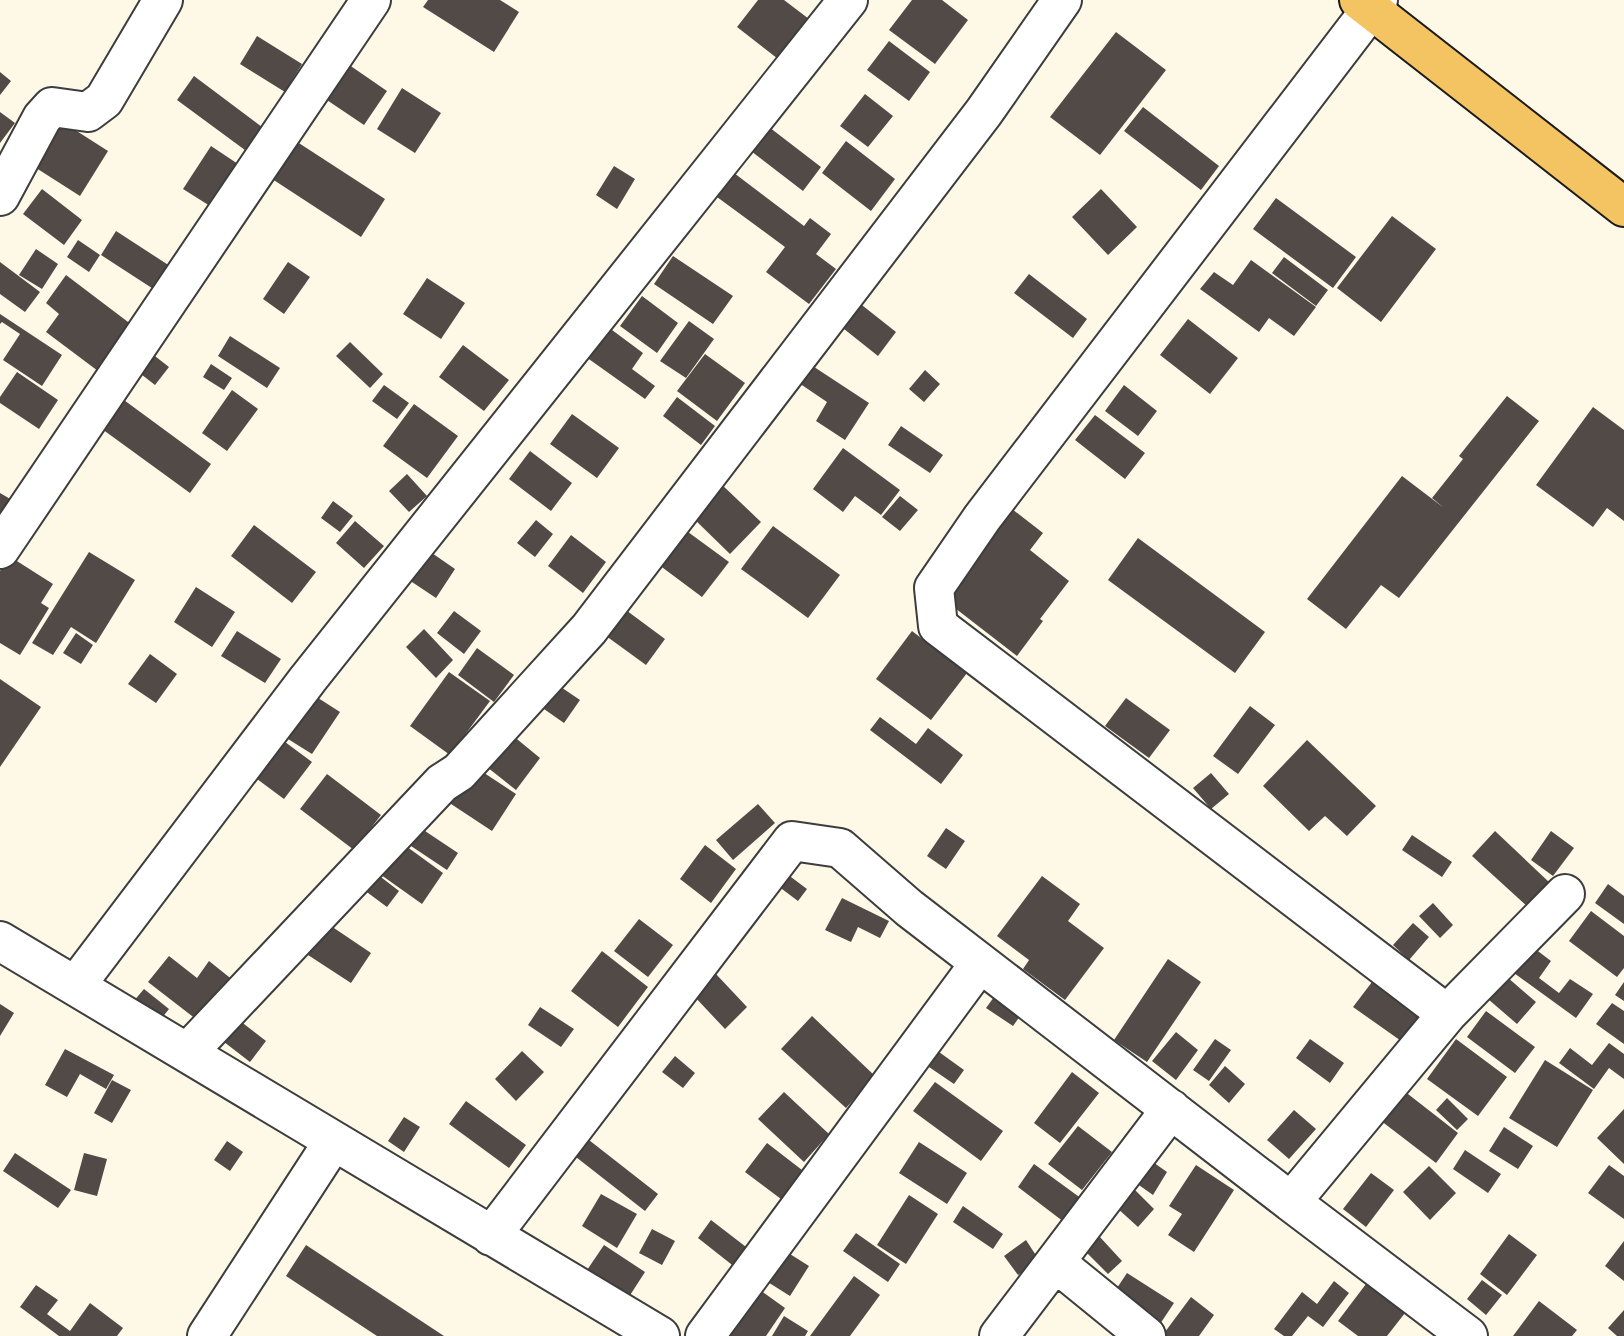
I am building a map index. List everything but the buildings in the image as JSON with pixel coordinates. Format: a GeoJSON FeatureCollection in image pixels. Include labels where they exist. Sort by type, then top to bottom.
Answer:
{"type":"FeatureCollection","features":[{"type":"Feature","properties":{"kind":"main road"},"geometry":{"type":"LineString","coordinates":[[1370,3],[1624,207]]}},
{"type":"Feature","properties":{"kind":"street"},"geometry":{"type":"LineString","coordinates":[[0,196],[42,118],[52,107],[88,112],[104,100],[163,0]]}},
{"type":"Feature","properties":{"kind":"street"},"geometry":{"type":"LineString","coordinates":[[0,549],[371,0]]}},
{"type":"Feature","properties":{"kind":"street"},"geometry":{"type":"LineString","coordinates":[[76,985],[308,679],[848,0]]}},
{"type":"Feature","properties":{"kind":"street"},"geometry":{"type":"LineString","coordinates":[[187,1053],[442,783],[459,772],[589,629],[984,112],[1062,0]]}},
{"type":"Feature","properties":{"kind":"street"},"geometry":{"type":"LineString","coordinates":[[1370,3],[982,518],[934,588],[938,626],[1447,1014]]}},
{"type":"Feature","properties":{"kind":"street"},"geometry":{"type":"LineString","coordinates":[[491,1236],[792,841],[840,848],[980,963],[1468,1336]]}},
{"type":"Feature","properties":{"kind":"street"},"geometry":{"type":"LineString","coordinates":[[1291,1202],[1447,1014],[1565,894]]}},
{"type":"Feature","properties":{"kind":"street"},"geometry":{"type":"LineString","coordinates":[[0,941],[660,1336]]}},
{"type":"Feature","properties":{"kind":"street"},"geometry":{"type":"LineString","coordinates":[[705,1336],[980,963]]}},
{"type":"Feature","properties":{"kind":"street"},"geometry":{"type":"LineString","coordinates":[[999,1336],[1171,1110]]}},
{"type":"Feature","properties":{"kind":"street"},"geometry":{"type":"LineString","coordinates":[[207,1336],[333,1142]]}},
{"type":"Feature","properties":{"kind":"street"},"geometry":{"type":"LineString","coordinates":[[1055,1262],[1146,1336]]}}]}
